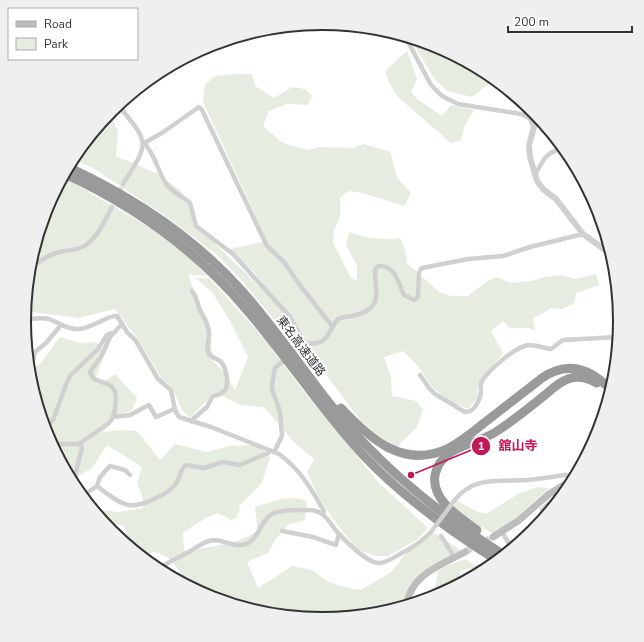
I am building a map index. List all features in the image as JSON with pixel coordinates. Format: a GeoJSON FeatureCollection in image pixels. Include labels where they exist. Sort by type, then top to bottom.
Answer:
{"type":"FeatureCollection","features":[{"type":"Feature","properties":{"kind":"highway","name":"東名高速道路"},"geometry":{"type":"LineString","coordinates":[[73,170],[110,187],[167,223],[220,268],[242,291],[293,351],[344,420],[388,466],[443,514],[496,555]]}},
{"type":"Feature","properties":{"kind":"highway","name":"東名高速道路"},"geometry":{"type":"LineString","coordinates":[[69,176],[137,213],[182,245],[229,289],[246,308],[330,417],[365,457],[398,488],[435,518],[458,535],[495,555]]}},
{"type":"Feature","properties":{"kind":"highway"},"geometry":{"type":"LineString","coordinates":[[293,351],[363,431],[384,446],[396,452],[408,454],[426,455],[449,448],[546,375],[555,371],[570,368],[584,371],[598,378],[605,385]]}},
{"type":"Feature","properties":{"kind":"highway"},"geometry":{"type":"LineString","coordinates":[[503,549],[474,528],[441,500],[435,483],[435,474],[440,462],[445,456],[453,451],[479,441],[499,430],[561,382],[580,377],[588,379],[605,389]]}},
{"type":"Feature","properties":{"kind":"main road"},"geometry":{"type":"LineString","coordinates":[[493,537],[518,521],[554,490],[562,486]]}},
{"type":"Feature","properties":{"kind":"main road"},"geometry":{"type":"LineString","coordinates":[[408,599],[414,584],[420,578],[465,552]]}},
{"type":"Feature","properties":{"kind":"street"},"geometry":{"type":"LineString","coordinates":[[409,43],[431,85],[442,96],[458,104],[521,114],[531,119],[534,127],[529,145],[530,157],[540,186],[556,199],[583,234],[603,248]]}},
{"type":"Feature","properties":{"kind":"street"},"geometry":{"type":"LineString","coordinates":[[144,144],[199,107],[202,110],[267,246],[284,262],[332,326]]}},
{"type":"Feature","properties":{"kind":"street"},"geometry":{"type":"LineString","coordinates":[[122,110],[139,131],[144,144],[151,151],[168,187],[190,203],[196,226],[233,254],[286,313],[305,344]]}},
{"type":"Feature","properties":{"kind":"street"},"geometry":{"type":"LineString","coordinates":[[124,184],[140,158],[144,144]]}},
{"type":"Feature","properties":{"kind":"street"},"geometry":{"type":"LineString","coordinates":[[535,175],[546,156],[557,150]]}},
{"type":"Feature","properties":{"kind":"street"},"geometry":{"type":"LineString","coordinates":[[37,264],[50,255],[81,248],[88,244],[94,238],[111,209]]}},
{"type":"Feature","properties":{"kind":"street"},"geometry":{"type":"LineString","coordinates":[[293,351],[305,344],[316,344],[324,340],[338,319],[370,310],[377,298],[375,270],[378,266],[389,269],[397,276],[404,294],[414,300],[418,297],[419,293],[419,272],[422,268],[468,259],[503,256],[530,247],[583,234]]}},
{"type":"Feature","properties":{"kind":"street"},"geometry":{"type":"LineString","coordinates":[[192,291],[196,297],[199,309],[208,328],[208,352],[210,356],[223,365],[227,386],[223,392],[212,397],[207,407],[193,419],[192,422]]}},
{"type":"Feature","properties":{"kind":"street"},"geometry":{"type":"LineString","coordinates":[[31,319],[46,318],[72,329],[81,329],[94,326],[115,315],[118,317],[128,333],[136,341],[158,379],[171,390],[174,409],[179,417],[210,427],[272,451],[288,462],[306,480],[324,511],[323,514]]}},
{"type":"Feature","properties":{"kind":"street"},"geometry":{"type":"LineString","coordinates":[[58,444],[75,445],[80,443],[109,423],[113,417],[115,408],[114,391],[110,386],[93,378],[90,372],[102,356],[112,334],[122,324]]}},
{"type":"Feature","properties":{"kind":"street"},"geometry":{"type":"LineString","coordinates":[[33,360],[35,352],[46,343],[61,325]]}},
{"type":"Feature","properties":{"kind":"street"},"geometry":{"type":"LineString","coordinates":[[49,423],[53,420],[71,375],[98,349],[108,334],[112,334]]}},
{"type":"Feature","properties":{"kind":"street"},"geometry":{"type":"LineString","coordinates":[[420,375],[435,394],[469,413],[473,410],[481,394],[481,384],[485,379],[499,363],[524,346],[530,345],[551,349],[563,340],[612,337]]}},
{"type":"Feature","properties":{"kind":"street"},"geometry":{"type":"LineString","coordinates":[[97,486],[125,504],[134,505],[154,500],[171,490],[176,484],[182,468],[185,466],[190,465],[204,468],[223,462],[240,465],[272,451],[282,436],[280,412],[272,386],[275,370],[283,361]]}},
{"type":"Feature","properties":{"kind":"street"},"geometry":{"type":"LineString","coordinates":[[113,417],[130,415],[148,405],[156,417],[174,409]]}},
{"type":"Feature","properties":{"kind":"street"},"geometry":{"type":"LineString","coordinates":[[75,475],[82,448],[80,443]]}},
{"type":"Feature","properties":{"kind":"street"},"geometry":{"type":"LineString","coordinates":[[87,493],[97,486],[100,477],[110,466],[125,470],[130,475]]}},
{"type":"Feature","properties":{"kind":"street"},"geometry":{"type":"LineString","coordinates":[[164,566],[207,542],[217,540],[239,545],[248,543],[256,537],[266,519],[273,513],[308,510],[315,510],[323,514],[330,520],[340,535],[368,560],[379,563],[387,561],[422,541],[431,532],[464,490],[481,482],[527,480],[565,475],[568,476]]}},
{"type":"Feature","properties":{"kind":"street"},"geometry":{"type":"LineString","coordinates":[[554,490],[556,494]]}},
{"type":"Feature","properties":{"kind":"street"},"geometry":{"type":"LineString","coordinates":[[282,531],[313,536],[336,545],[340,535]]}},
{"type":"Feature","properties":{"kind":"street"},"geometry":{"type":"LineString","coordinates":[[502,532],[510,543]]}},
{"type":"Feature","properties":{"kind":"street"},"geometry":{"type":"LineString","coordinates":[[441,536],[455,558]]}},
{"type":"Feature","properties":{"kind":"green space"},"geometry":{"type":"Polygon","coordinates":[[[414,44],[451,60],[490,83],[472,97],[447,91],[434,78],[414,44]]]}},
{"type":"Feature","properties":{"kind":"green space"},"geometry":{"type":"Polygon","coordinates":[[[407,51],[417,79],[411,92],[417,99],[442,116],[451,105],[474,110],[464,127],[461,140],[451,143],[398,97],[389,83],[385,71],[407,51]]]}},
{"type":"Feature","properties":{"kind":"green space"},"geometry":{"type":"Polygon","coordinates":[[[252,74],[255,86],[274,98],[292,87],[305,89],[312,96],[308,105],[287,104],[269,111],[263,126],[280,141],[292,146],[309,150],[318,147],[354,148],[363,144],[391,152],[397,176],[411,194],[404,206],[363,193],[350,191],[340,197],[340,215],[334,230],[333,243],[351,278],[357,281],[357,266],[346,245],[349,232],[374,238],[400,238],[405,250],[407,263],[439,292],[450,296],[468,296],[487,281],[496,277],[512,283],[562,275],[575,279],[596,274],[599,285],[576,293],[575,301],[571,305],[562,309],[551,308],[534,318],[533,322],[536,331],[529,328],[510,328],[503,321],[491,331],[503,353],[478,384],[477,399],[468,409],[448,400],[432,387],[418,366],[403,351],[384,357],[391,378],[392,396],[416,401],[423,410],[417,427],[397,447],[377,435],[360,420],[321,368],[296,345],[299,342],[293,343],[245,284],[216,254],[161,213],[93,168],[78,162],[112,119],[118,132],[116,156],[158,174],[181,191],[200,229],[272,299],[259,278],[230,249],[267,241],[203,102],[205,84],[216,76],[252,74]]]}},
{"type":"Feature","properties":{"kind":"green space"},"geometry":{"type":"Polygon","coordinates":[[[68,180],[161,234],[187,255],[207,276],[188,274],[210,337],[213,361],[224,372],[235,390],[248,357],[230,321],[212,292],[195,278],[209,278],[268,343],[301,388],[380,484],[428,528],[418,539],[388,556],[376,556],[358,550],[333,519],[318,496],[307,472],[314,459],[294,442],[264,407],[241,405],[222,396],[209,398],[190,418],[182,410],[172,387],[162,379],[140,342],[115,309],[79,318],[31,312],[33,283],[41,246],[46,227],[58,204],[55,205],[68,180]]]}},
{"type":"Feature","properties":{"kind":"green space"},"geometry":{"type":"Polygon","coordinates":[[[60,337],[80,343],[96,342],[106,351],[95,379],[107,380],[115,374],[137,398],[132,410],[115,416],[103,432],[122,430],[137,431],[160,460],[175,444],[207,452],[230,446],[252,445],[259,447],[270,457],[262,483],[239,506],[240,510],[236,518],[231,520],[218,513],[206,518],[183,533],[184,551],[230,543],[256,532],[257,526],[255,507],[274,501],[294,498],[307,501],[305,520],[289,524],[275,540],[268,553],[247,562],[258,588],[292,566],[312,570],[327,581],[344,587],[361,590],[391,572],[407,552],[421,544],[434,533],[461,550],[419,576],[405,600],[360,610],[317,612],[287,610],[228,597],[211,590],[182,575],[169,558],[153,551],[149,555],[128,538],[124,526],[113,524],[101,511],[117,512],[143,508],[143,498],[137,483],[142,467],[107,445],[92,468],[76,477],[61,450],[46,415],[35,367],[40,364],[60,337]]]}},
{"type":"Feature","properties":{"kind":"green space"},"geometry":{"type":"Polygon","coordinates":[[[538,487],[549,488],[510,523],[494,534],[469,520],[453,508],[457,501],[476,511],[486,514],[520,493],[538,487]]]}},
{"type":"Feature","properties":{"kind":"green space"},"geometry":{"type":"Polygon","coordinates":[[[466,559],[476,567],[460,571],[461,577],[434,589],[438,571],[444,567],[466,559]]]}},
{"type":"Feature","properties":{"kind":"tunnel"},"geometry":{"type":"LineString","coordinates":[[111,209],[123,184]]}},
{"type":"Feature","properties":{"kind":"tunnel"},"geometry":{"type":"LineString","coordinates":[[465,552],[493,537]]}},
{"type":"Feature","properties":{"kind":"place","name":"舘山寺"},"geometry":{"type":"Point","coordinates":[411,475]}}]}
